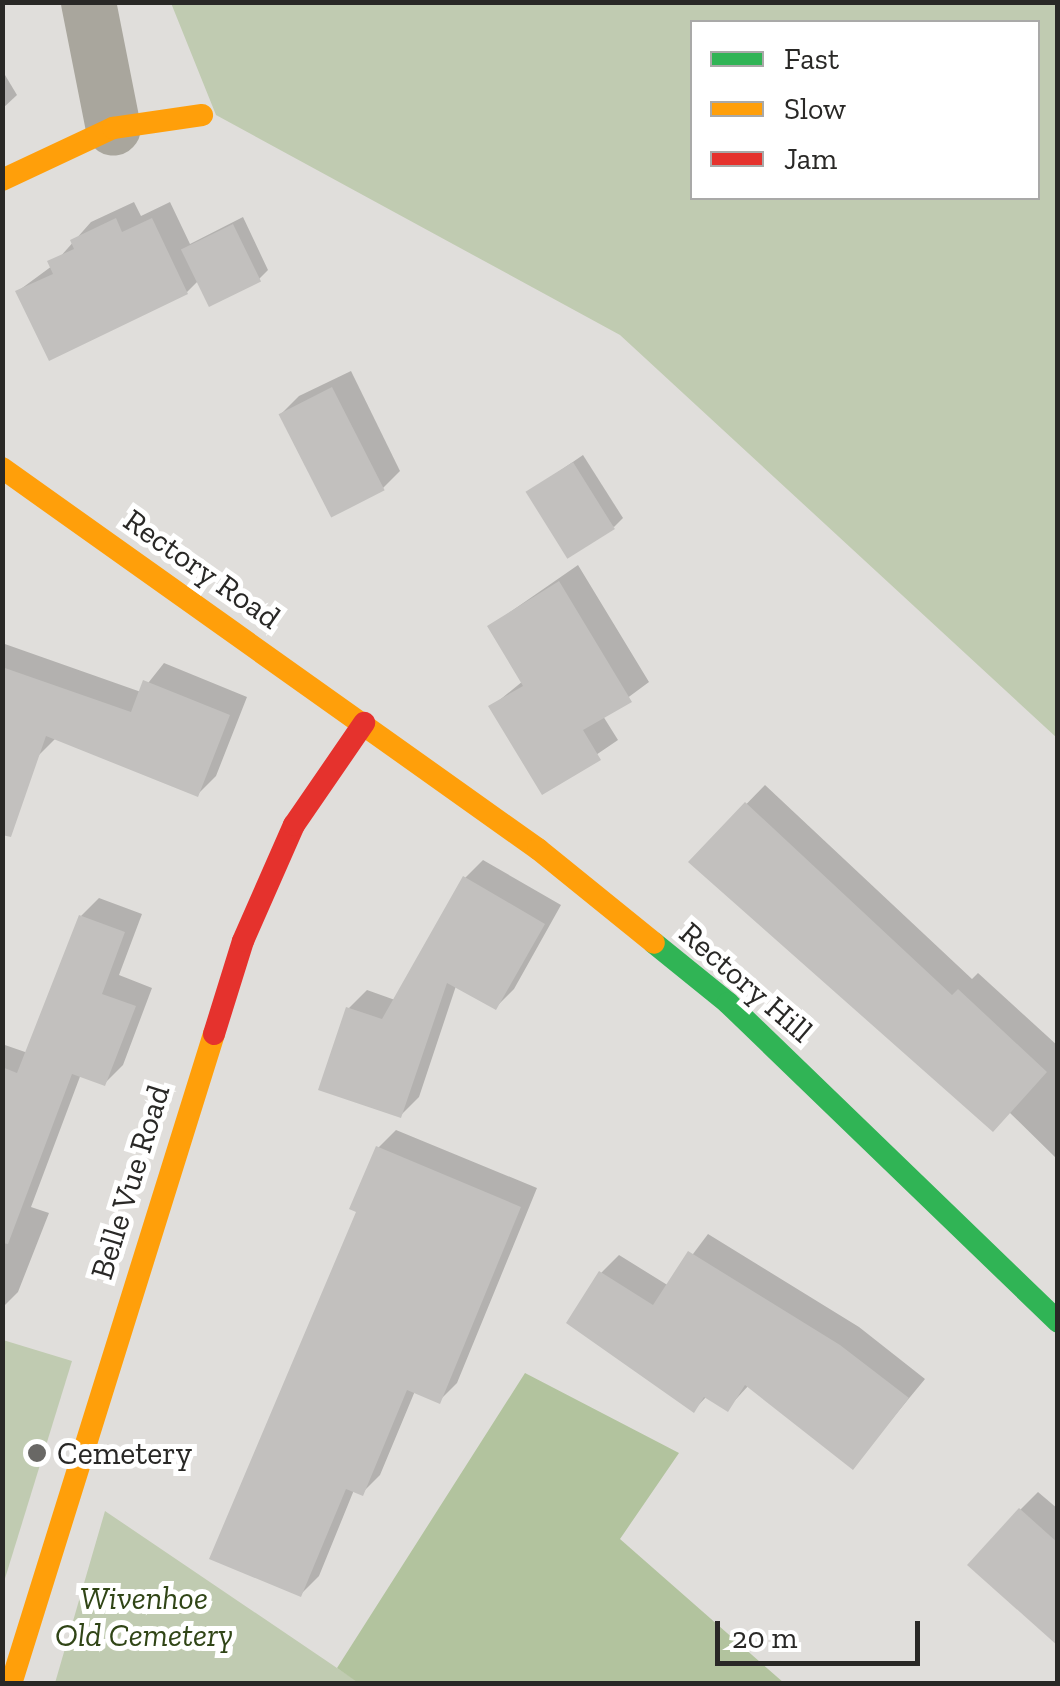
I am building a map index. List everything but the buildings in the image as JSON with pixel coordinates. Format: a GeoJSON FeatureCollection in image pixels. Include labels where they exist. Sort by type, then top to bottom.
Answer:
{"type":"FeatureCollection","features":[{"type":"Feature","properties":{"kind":"street"},"geometry":{"type":"LineString","coordinates":[[88,2],[113,128]]}},
{"type":"Feature","properties":{"kind":"street"},"geometry":{"type":"LineString","coordinates":[[2,180],[113,128],[202,115]]}},
{"type":"Feature","properties":{"kind":"street","name":"Rectory Road"},"geometry":{"type":"LineString","coordinates":[[2,468],[364,723]]}},
{"type":"Feature","properties":{"kind":"street","name":"Rectory Hill"},"geometry":{"type":"LineString","coordinates":[[364,723],[538,849],[728,1004],[1058,1322]]}},
{"type":"Feature","properties":{"kind":"street","name":"Belle Vue Road"},"geometry":{"type":"LineString","coordinates":[[11,1684],[243,941],[294,825],[364,723]]}},
{"type":"Feature","properties":{"kind":"green space"},"geometry":{"type":"Polygon","coordinates":[[[171,3],[1057,3],[1057,738],[620,335],[216,115],[171,3]]]}},
{"type":"Feature","properties":{"kind":"green space"},"geometry":{"type":"Polygon","coordinates":[[[2,1340],[72,1361],[3,1585],[2,1340]]]}},
{"type":"Feature","properties":{"kind":"green space"},"geometry":{"type":"Polygon","coordinates":[[[525,1373],[679,1453],[620,1539],[784,1683],[360,1684],[337,1668],[525,1373]]]}},
{"type":"Feature","properties":{"kind":"green space","name":"Wivenhoe Old Cemetery"},"geometry":{"type":"Polygon","coordinates":[[[105,1511],[337,1668],[360,1683],[55,1683],[105,1511]]]}},
{"type":"Feature","properties":{"kind":"traffic: fast"},"geometry":{"type":"LineString","coordinates":[[654,943],[728,1003],[1058,1322]]}},
{"type":"Feature","properties":{"kind":"traffic: slow"},"geometry":{"type":"LineString","coordinates":[[2,180],[113,128],[202,115]]}},
{"type":"Feature","properties":{"kind":"traffic: slow"},"geometry":{"type":"LineString","coordinates":[[2,468],[538,849],[654,943]]}},
{"type":"Feature","properties":{"kind":"traffic: slow"},"geometry":{"type":"LineString","coordinates":[[11,1684],[214,1034]]}},
{"type":"Feature","properties":{"kind":"traffic: jam"},"geometry":{"type":"LineString","coordinates":[[214,1034],[243,941],[294,825],[364,723]]}},
{"type":"Feature","properties":{"kind":"place","name":"Cemetery"},"geometry":{"type":"Point","coordinates":[37,1453]}}]}
